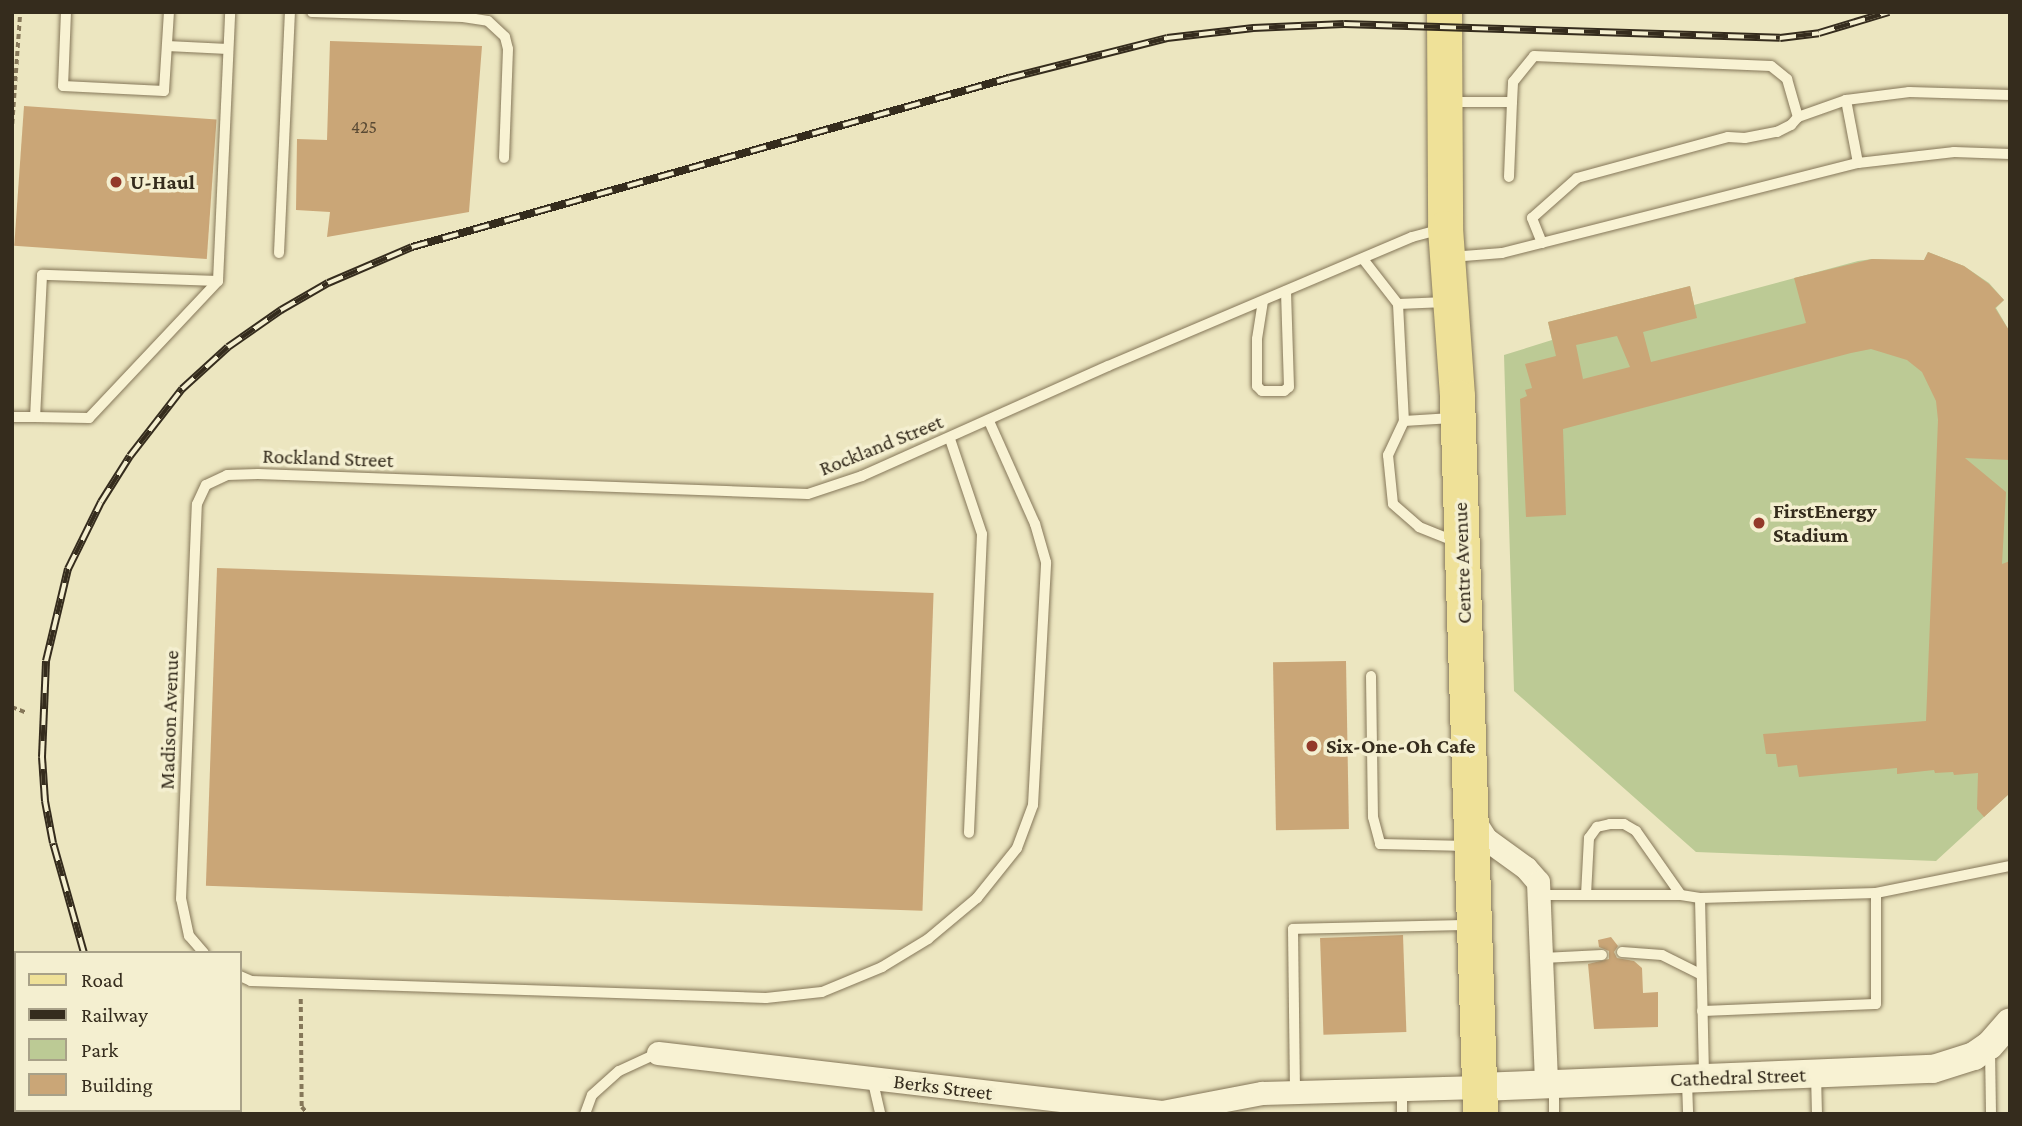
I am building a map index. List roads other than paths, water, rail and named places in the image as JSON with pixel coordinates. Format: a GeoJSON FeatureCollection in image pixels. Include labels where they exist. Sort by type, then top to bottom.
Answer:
{"type":"FeatureCollection","features":[{"type":"Feature","properties":{"kind":"main road","name":"Centre Avenue"},"geometry":{"type":"LineString","coordinates":[[1444,12],[1446,242],[1458,418],[1480,1100]]}},
{"type":"Feature","properties":{"kind":"street"},"geometry":{"type":"LineString","coordinates":[[1471,830],[1538,882],[1550,1084]]}},
{"type":"Feature","properties":{"kind":"street"},"geometry":{"type":"LineString","coordinates":[[2000,1043],[2010,1021]]}},
{"type":"Feature","properties":{"kind":"street","name":"Cathedral Street"},"geometry":{"type":"LineString","coordinates":[[1480,1100],[1550,1084],[1933,1069],[1959,1063],[2000,1043]]}},
{"type":"Feature","properties":{"kind":"street","name":"Berks Street"},"geometry":{"type":"LineString","coordinates":[[658,1054],[872,1078],[1046,1106],[1107,1110],[1176,1112],[1236,1106],[1295,1092],[1402,1089],[1480,1100]]}},
{"type":"Feature","properties":{"kind":"lane"},"geometry":{"type":"LineString","coordinates":[[66,12],[63,86],[164,91],[169,12]]}},
{"type":"Feature","properties":{"kind":"lane"},"geometry":{"type":"LineString","coordinates":[[12,416],[89,418],[218,281],[230,12]]}},
{"type":"Feature","properties":{"kind":"lane"},"geometry":{"type":"LineString","coordinates":[[279,253],[290,12]]}},
{"type":"Feature","properties":{"kind":"lane"},"geometry":{"type":"LineString","coordinates":[[312,12],[463,17],[488,21],[505,37],[508,49],[504,158]]}},
{"type":"Feature","properties":{"kind":"lane"},"geometry":{"type":"LineString","coordinates":[[167,46],[228,49]]}},
{"type":"Feature","properties":{"kind":"lane"},"geometry":{"type":"LineString","coordinates":[[1509,177],[1513,82],[1534,56],[1771,66],[1787,79],[1798,117]]}},
{"type":"Feature","properties":{"kind":"lane"},"geometry":{"type":"LineString","coordinates":[[1542,243],[1532,218],[1577,178],[1728,137],[1745,138],[1777,132],[1791,125],[1798,117],[1846,100],[1909,92],[2010,95]]}},
{"type":"Feature","properties":{"kind":"lane"},"geometry":{"type":"LineString","coordinates":[[1846,100],[1858,163]]}},
{"type":"Feature","properties":{"kind":"lane"},"geometry":{"type":"LineString","coordinates":[[1444,102],[1512,102]]}},
{"type":"Feature","properties":{"kind":"lane","name":"Rockland Street"},"geometry":{"type":"LineString","coordinates":[[206,485],[227,475],[258,474],[808,494],[862,476],[950,439],[1412,237],[1502,253],[1858,163],[1954,152],[2010,154]]}},
{"type":"Feature","properties":{"kind":"lane"},"geometry":{"type":"LineString","coordinates":[[1363,259],[1398,304],[1404,421],[1388,456],[1393,503],[1419,527],[1462,545]]}},
{"type":"Feature","properties":{"kind":"lane"},"geometry":{"type":"LineString","coordinates":[[35,417],[42,275],[218,281]]}},
{"type":"Feature","properties":{"kind":"lane"},"geometry":{"type":"LineString","coordinates":[[1263,301],[1257,339],[1257,386],[1262,391],[1284,391],[1289,387],[1286,291]]}},
{"type":"Feature","properties":{"kind":"lane"},"geometry":{"type":"LineString","coordinates":[[1398,304],[1450,302]]}},
{"type":"Feature","properties":{"kind":"lane"},"geometry":{"type":"LineString","coordinates":[[1404,421],[1458,418]]}},
{"type":"Feature","properties":{"kind":"lane"},"geometry":{"type":"LineString","coordinates":[[242,977],[251,981],[766,998],[822,992],[882,967],[928,939],[977,898],[1017,848],[1033,805],[1046,562],[1035,524],[989,421]]}},
{"type":"Feature","properties":{"kind":"lane"},"geometry":{"type":"LineString","coordinates":[[950,439],[982,534],[969,833]]}},
{"type":"Feature","properties":{"kind":"lane","name":"Madison Avenue"},"geometry":{"type":"LineString","coordinates":[[202,951],[189,936],[181,899],[197,504],[206,485]]}},
{"type":"Feature","properties":{"kind":"lane"},"geometry":{"type":"LineString","coordinates":[[1371,676],[1373,817],[1380,844],[1471,830]]}},
{"type":"Feature","properties":{"kind":"lane"},"geometry":{"type":"LineString","coordinates":[[1586,895],[1590,838],[1597,827],[1610,824],[1624,824],[1636,831],[1681,895]]}},
{"type":"Feature","properties":{"kind":"lane"},"geometry":{"type":"LineString","coordinates":[[1540,895],[1681,895],[1700,898],[1876,893],[2010,866]]}},
{"type":"Feature","properties":{"kind":"lane"},"geometry":{"type":"LineString","coordinates":[[1702,1011],[1876,1004],[1876,893]]}},
{"type":"Feature","properties":{"kind":"lane"},"geometry":{"type":"LineString","coordinates":[[1688,1114],[1696,1078],[1702,1011],[1700,898]]}},
{"type":"Feature","properties":{"kind":"lane"},"geometry":{"type":"LineString","coordinates":[[1295,1092],[1293,929],[1473,925]]}},
{"type":"Feature","properties":{"kind":"lane"},"geometry":{"type":"LineString","coordinates":[[1622,952],[1662,955],[1700,974]]}},
{"type":"Feature","properties":{"kind":"lane"},"geometry":{"type":"LineString","coordinates":[[1543,958],[1602,955]]}},
{"type":"Feature","properties":{"kind":"lane"},"geometry":{"type":"LineString","coordinates":[[1990,1114],[2000,1043]]}},
{"type":"Feature","properties":{"kind":"lane"},"geometry":{"type":"LineString","coordinates":[[585,1114],[592,1095],[619,1071],[658,1054]]}},
{"type":"Feature","properties":{"kind":"lane"},"geometry":{"type":"LineString","coordinates":[[1816,1074],[1817,1114]]}},
{"type":"Feature","properties":{"kind":"lane"},"geometry":{"type":"LineString","coordinates":[[872,1078],[880,1114]]}},
{"type":"Feature","properties":{"kind":"lane"},"geometry":{"type":"LineString","coordinates":[[1550,1084],[1555,1114]]}},
{"type":"Feature","properties":{"kind":"lane"},"geometry":{"type":"LineString","coordinates":[[1402,1089],[1402,1114]]}},
{"type":"Feature","properties":{"kind":"railway"},"geometry":{"type":"LineString","coordinates":[[83,951],[53,843],[45,801],[42,757],[46,661],[68,569],[101,502],[130,456],[182,389],[228,347],[281,310],[328,283],[412,247],[1009,78],[1167,38],[1253,28],[1344,24],[1780,38],[1819,33],[1889,12]]}},
{"type":"Feature","properties":{"kind":"railway"},"geometry":{"type":"LineString","coordinates":[[12,966],[14,970]]}},
{"type":"Feature","properties":{"kind":"place","name":"U-Haul"},"geometry":{"type":"Point","coordinates":[116,182]}},
{"type":"Feature","properties":{"kind":"place","name":"FirstEnergy Stadium"},"geometry":{"type":"Point","coordinates":[1759,523]}},
{"type":"Feature","properties":{"kind":"place","name":"Six-One-Oh Cafe"},"geometry":{"type":"Point","coordinates":[1312,746]}}]}
